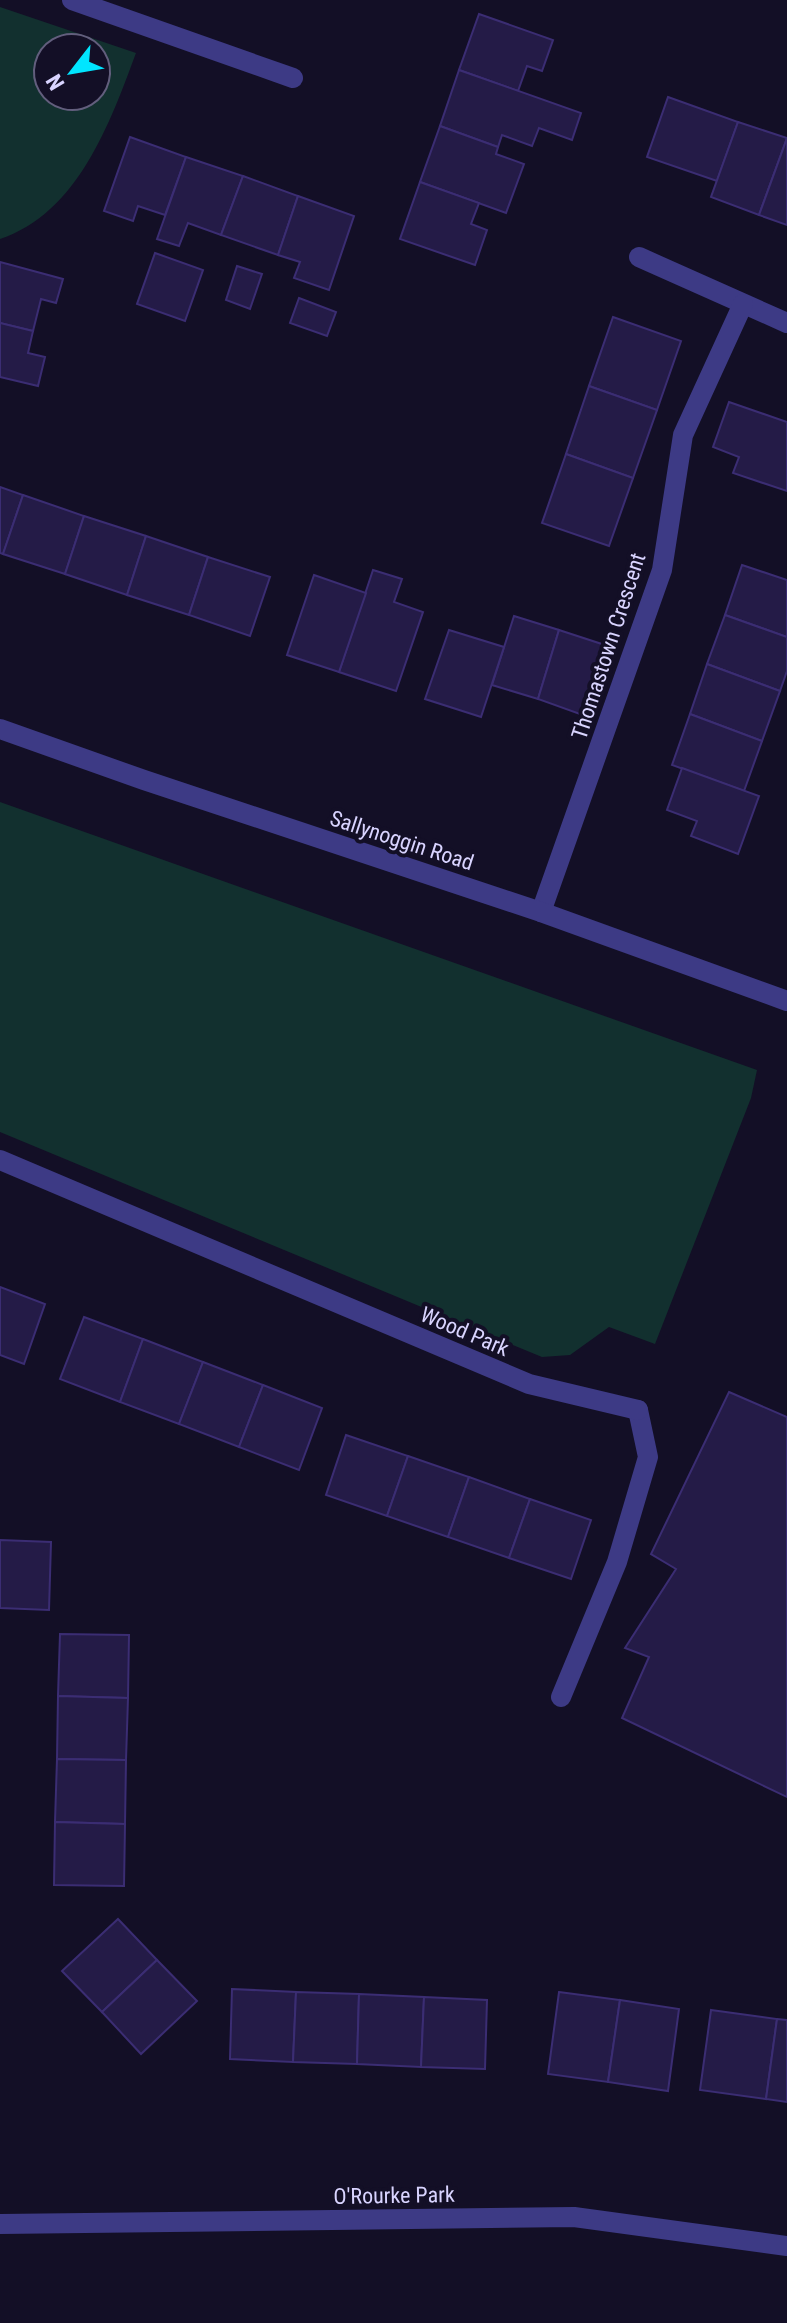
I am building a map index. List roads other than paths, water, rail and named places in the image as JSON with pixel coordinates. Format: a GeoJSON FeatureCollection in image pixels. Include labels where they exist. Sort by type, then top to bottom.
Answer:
{"type":"FeatureCollection","features":[{"type":"Feature","properties":{"kind":"street"},"geometry":{"type":"LineString","coordinates":[[72,0],[293,78]]}},
{"type":"Feature","properties":{"kind":"street"},"geometry":{"type":"LineString","coordinates":[[639,257],[787,323]]}},
{"type":"Feature","properties":{"kind":"street","name":"Thomastown Crescent"},"geometry":{"type":"LineString","coordinates":[[541,912],[662,570],[683,435],[743,304]]}},
{"type":"Feature","properties":{"kind":"street","name":"Sallynoggin Road"},"geometry":{"type":"LineString","coordinates":[[0,729],[541,912],[787,1001]]}},
{"type":"Feature","properties":{"kind":"street","name":"Wood Park"},"geometry":{"type":"LineString","coordinates":[[0,1160],[529,1384],[638,1410],[648,1457],[617,1562],[561,1697]]}},
{"type":"Feature","properties":{"kind":"street","name":"O'Rourke Park"},"geometry":{"type":"LineString","coordinates":[[0,2224],[574,2217],[787,2246]]}}]}
